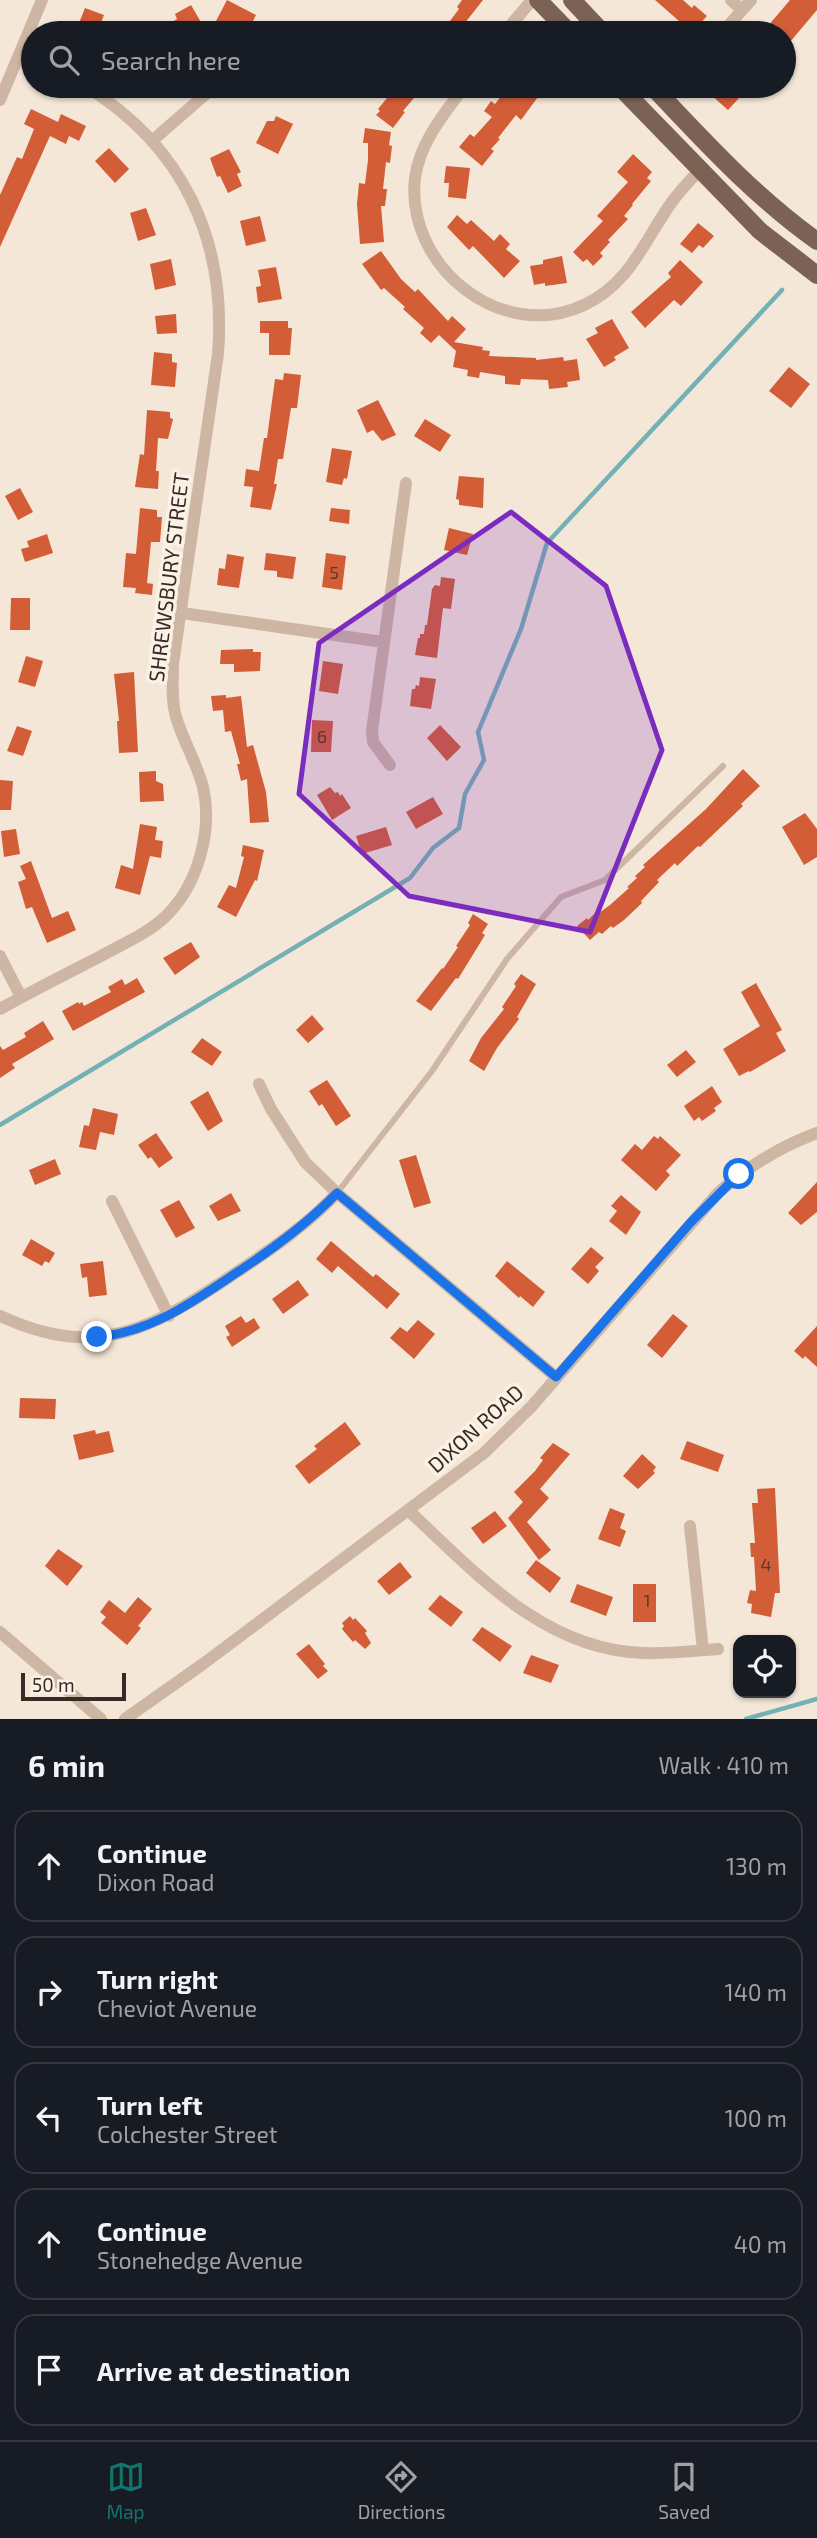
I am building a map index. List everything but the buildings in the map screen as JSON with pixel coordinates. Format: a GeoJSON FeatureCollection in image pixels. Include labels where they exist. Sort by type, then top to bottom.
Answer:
{"type":"FeatureCollection","features":[{"type":"Feature","properties":{"kind":"main road"},"geometry":{"type":"LineString","coordinates":[[538,0],[558,21]]}},
{"type":"Feature","properties":{"kind":"main road"},"geometry":{"type":"LineString","coordinates":[[572,0],[592,21]]}},
{"type":"Feature","properties":{"kind":"main road"},"geometry":{"type":"LineString","coordinates":[[631,98],[760,231],[817,275]]}},
{"type":"Feature","properties":{"kind":"main road"},"geometry":{"type":"LineString","coordinates":[[670,98],[734,172],[817,241]]}},
{"type":"Feature","properties":{"kind":"street"},"geometry":{"type":"LineString","coordinates":[[33,21],[42,0]]}},
{"type":"Feature","properties":{"kind":"street"},"geometry":{"type":"LineString","coordinates":[[515,21],[532,0]]}},
{"type":"Feature","properties":{"kind":"street"},"geometry":{"type":"LineString","coordinates":[[731,0],[746,5],[732,21]]}},
{"type":"Feature","properties":{"kind":"street"},"geometry":{"type":"LineString","coordinates":[[0,100],[21,51]]}},
{"type":"Feature","properties":{"kind":"street","name":"SHREWSBURY STREET"},"geometry":{"type":"LineString","coordinates":[[0,1009],[153,927],[177,904],[194,872],[203,846],[206,806],[203,787],[173,703],[173,664],[218,354],[220,306],[211,248],[200,217],[182,183],[153,140],[127,115],[102,98]]}},
{"type":"Feature","properties":{"kind":"street"},"geometry":{"type":"LineString","coordinates":[[153,140],[201,98]]}},
{"type":"Feature","properties":{"kind":"street"},"geometry":{"type":"LineString","coordinates":[[456,98],[436,125],[418,161],[414,196],[416,214],[422,236],[447,273],[472,296],[508,312],[525,315],[571,310],[603,294],[617,283],[636,261],[669,206],[700,170]]}},
{"type":"Feature","properties":{"kind":"street"},"geometry":{"type":"LineString","coordinates":[[390,765],[373,742],[372,731],[406,483]]}},
{"type":"Feature","properties":{"kind":"street"},"geometry":{"type":"LineString","coordinates":[[182,613],[383,642]]}},
{"type":"Feature","properties":{"kind":"street"},"geometry":{"type":"LineString","coordinates":[[0,956],[21,997]]}},
{"type":"Feature","properties":{"kind":"street"},"geometry":{"type":"LineString","coordinates":[[260,1084],[271,1109],[305,1162],[337,1193],[556,1377]]}},
{"type":"Feature","properties":{"kind":"street","name":"DIXON ROAD"},"geometry":{"type":"LineString","coordinates":[[125,1719],[146,1707],[484,1453],[556,1377],[718,1193],[739,1174],[775,1151],[817,1133]]}},
{"type":"Feature","properties":{"kind":"street"},"geometry":{"type":"LineString","coordinates":[[0,1316],[51,1333],[97,1337],[133,1331],[169,1316],[300,1228],[337,1193]]}},
{"type":"Feature","properties":{"kind":"street"},"geometry":{"type":"LineString","coordinates":[[112,1201],[169,1316]]}},
{"type":"Feature","properties":{"kind":"street"},"geometry":{"type":"LineString","coordinates":[[409,1510],[512,1604],[554,1630],[600,1646],[642,1653],[718,1648]]}},
{"type":"Feature","properties":{"kind":"street"},"geometry":{"type":"LineString","coordinates":[[690,1526],[703,1650]]}},
{"type":"Feature","properties":{"kind":"street"},"geometry":{"type":"LineString","coordinates":[[0,1632],[101,1719]]}},
{"type":"Feature","properties":{"kind":"lane"},"geometry":{"type":"LineString","coordinates":[[337,1193],[432,1070],[507,959],[561,897],[605,880],[723,766]]}},
{"type":"Feature","properties":{"kind":"highlighted area"},"geometry":{"type":"Polygon","coordinates":[[[511,512],[606,586],[662,750],[590,932],[409,896],[299,794],[319,643],[511,512]]]}},
{"type":"Feature","properties":{"kind":"waterway"},"geometry":{"type":"LineString","coordinates":[[0,1125],[410,878],[433,848],[459,828],[465,794],[484,760],[478,732],[521,629],[547,543],[782,290]]}},
{"type":"Feature","properties":{"kind":"waterway"},"geometry":{"type":"LineString","coordinates":[[746,1719],[817,1699]]}},
{"type":"Feature","properties":{"kind":"route"},"geometry":{"type":"LineString","coordinates":[[97,1337],[133,1331],[190,1304],[300,1228],[337,1193],[556,1377],[691,1222],[739,1174]]}}]}
